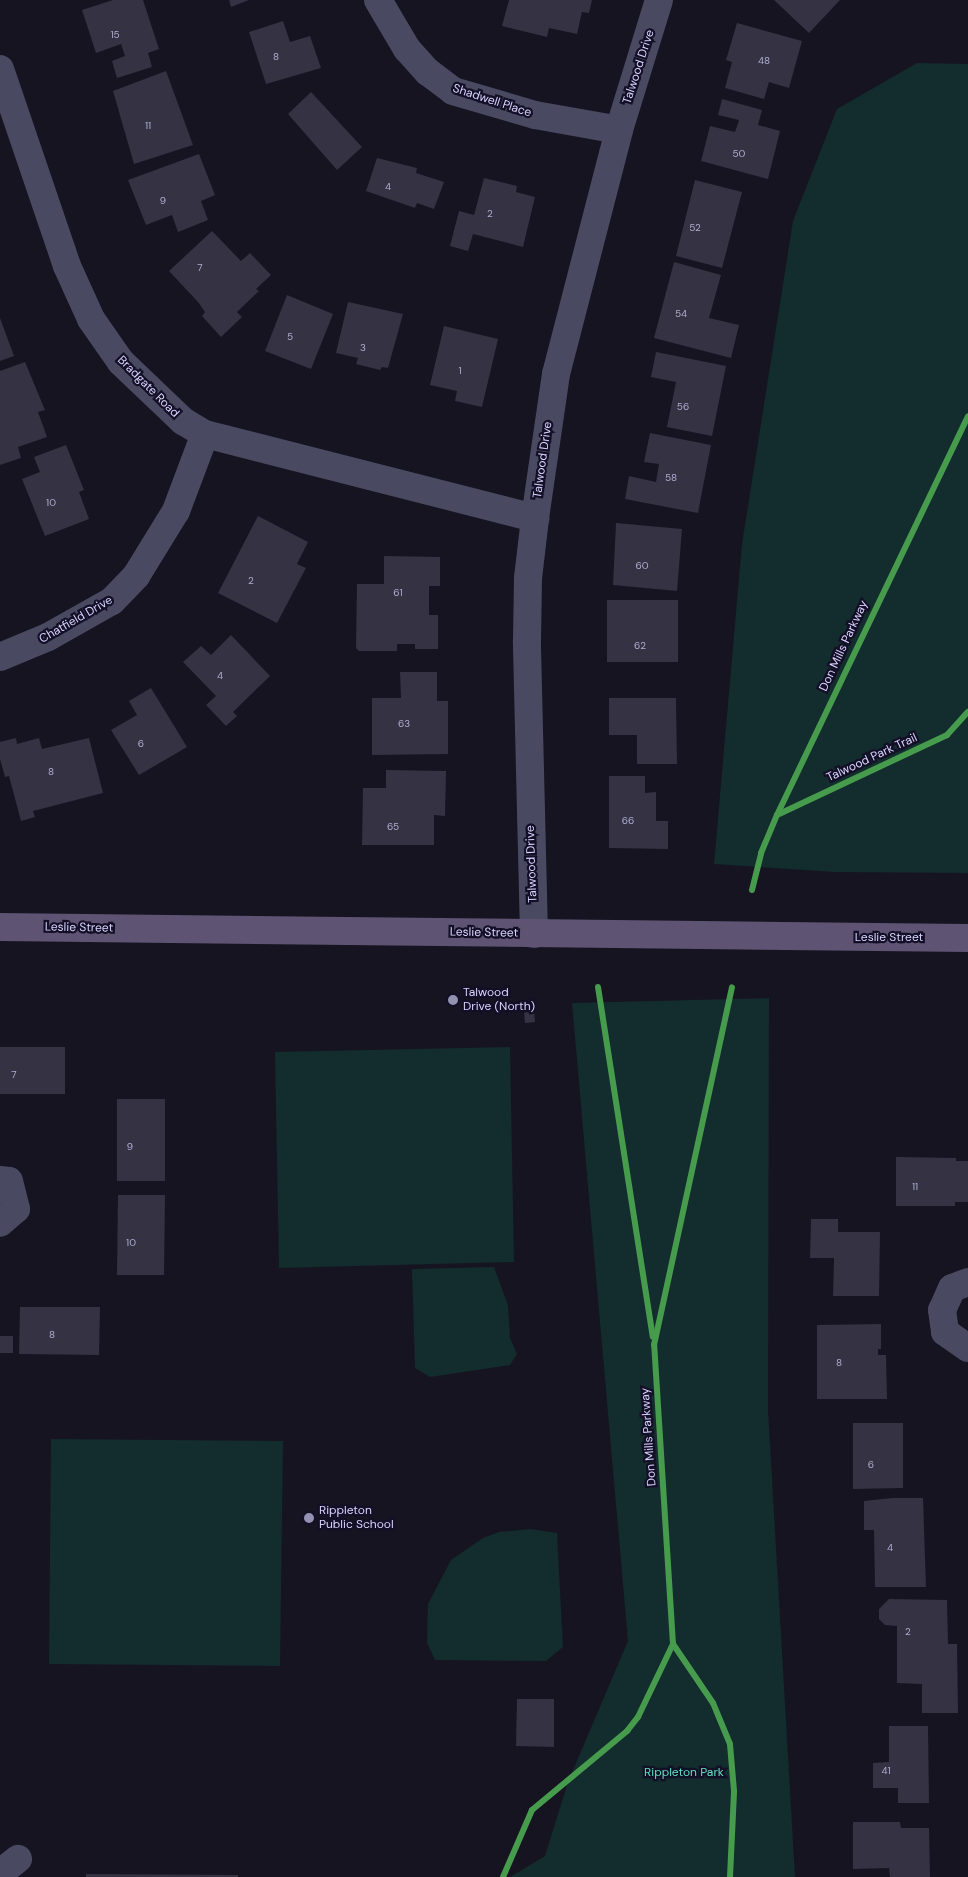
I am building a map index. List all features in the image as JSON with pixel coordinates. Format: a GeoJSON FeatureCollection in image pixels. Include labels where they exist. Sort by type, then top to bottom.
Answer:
{"type":"FeatureCollection","features":[{"type":"Feature","properties":{"kind":"main road","name":"Leslie Street"},"geometry":{"type":"LineString","coordinates":[[0,927],[968,938]]}},
{"type":"Feature","properties":{"kind":"street","name":"Shadwell Place"},"geometry":{"type":"LineString","coordinates":[[378,0],[407,49],[428,72],[453,91],[535,115],[619,130]]}},
{"type":"Feature","properties":{"kind":"street","name":"Talwood Drive"},"geometry":{"type":"LineString","coordinates":[[534,934],[527,641],[528,578],[535,518],[556,374],[619,130],[659,0]]}},
{"type":"Feature","properties":{"kind":"street","name":"Bradgate Road"},"geometry":{"type":"LineString","coordinates":[[0,69],[67,266],[91,318],[122,362],[150,392],[183,421],[205,434],[535,518]]}},
{"type":"Feature","properties":{"kind":"street","name":"Chatfield Drive"},"geometry":{"type":"LineString","coordinates":[[0,657],[48,637],[112,601],[136,576],[176,511],[205,434]]}},
{"type":"Feature","properties":{"kind":"street"},"geometry":{"type":"LineString","coordinates":[[0,1180],[9,1181],[16,1209],[0,1223]]}},
{"type":"Feature","properties":{"kind":"street"},"geometry":{"type":"LineString","coordinates":[[968,1282],[952,1288],[942,1310],[945,1332],[968,1348]]}},
{"type":"Feature","properties":{"kind":"green space"},"geometry":{"type":"Polygon","coordinates":[[[917,63],[968,64],[968,873],[834,872],[714,864],[742,544],[793,221],[837,109],[917,63]]]}},
{"type":"Feature","properties":{"kind":"green space","name":"Rippleton Park"},"geometry":{"type":"Polygon","coordinates":[[[769,998],[768,1410],[795,1877],[510,1877],[545,1856],[568,1782],[628,1641],[572,1003],[769,998]]]}},
{"type":"Feature","properties":{"kind":"green space"},"geometry":{"type":"Polygon","coordinates":[[[510,1047],[514,1262],[279,1268],[275,1052],[510,1047]]]}},
{"type":"Feature","properties":{"kind":"green space"},"geometry":{"type":"Polygon","coordinates":[[[494,1267],[508,1305],[510,1338],[517,1354],[510,1365],[430,1377],[415,1368],[412,1269],[494,1267]]]}},
{"type":"Feature","properties":{"kind":"green space"},"geometry":{"type":"Polygon","coordinates":[[[51,1439],[283,1441],[280,1666],[49,1664],[51,1439]]]}},
{"type":"Feature","properties":{"kind":"green space"},"geometry":{"type":"Polygon","coordinates":[[[531,1529],[557,1533],[563,1647],[546,1661],[435,1660],[427,1643],[428,1604],[451,1560],[483,1538],[499,1532],[531,1529]]]}},
{"type":"Feature","properties":{"kind":"building"},"geometry":{"type":"Polygon","coordinates":[[[113,0],[143,0],[159,49],[148,53],[152,67],[117,78],[112,61],[125,56],[121,44],[96,53],[82,10],[113,0]]]}},
{"type":"Feature","properties":{"kind":"building"},"geometry":{"type":"Polygon","coordinates":[[[229,0],[249,0],[231,7],[229,0]]]}},
{"type":"Feature","properties":{"kind":"building"},"geometry":{"type":"Polygon","coordinates":[[[509,0],[592,0],[589,13],[582,12],[577,34],[549,28],[547,37],[502,26],[509,0]]]}},
{"type":"Feature","properties":{"kind":"building"},"geometry":{"type":"Polygon","coordinates":[[[774,0],[840,0],[809,33],[774,0]]]}},
{"type":"Feature","properties":{"kind":"building"},"geometry":{"type":"Polygon","coordinates":[[[283,21],[290,42],[310,36],[321,68],[266,84],[249,32],[283,21]]]}},
{"type":"Feature","properties":{"kind":"building"},"geometry":{"type":"Polygon","coordinates":[[[737,23],[802,41],[789,88],[769,82],[764,99],[725,88],[732,62],[726,60],[737,23]]]}},
{"type":"Feature","properties":{"kind":"building"},"geometry":{"type":"Polygon","coordinates":[[[166,71],[193,145],[134,164],[113,91],[166,71]]]}},
{"type":"Feature","properties":{"kind":"building"},"geometry":{"type":"Polygon","coordinates":[[[311,92],[362,147],[337,170],[288,114],[311,92]]]}},
{"type":"Feature","properties":{"kind":"building"},"geometry":{"type":"Polygon","coordinates":[[[722,99],[762,110],[758,125],[780,131],[768,179],[701,161],[710,126],[735,132],[739,120],[718,115],[722,99]]]}},
{"type":"Feature","properties":{"kind":"building"},"geometry":{"type":"Polygon","coordinates":[[[199,154],[215,195],[201,201],[208,220],[178,232],[172,215],[146,225],[128,180],[199,154]]]}},
{"type":"Feature","properties":{"kind":"building"},"geometry":{"type":"Polygon","coordinates":[[[377,158],[417,168],[416,173],[444,182],[434,209],[417,203],[415,208],[366,191],[377,158]]]}},
{"type":"Feature","properties":{"kind":"building"},"geometry":{"type":"Polygon","coordinates":[[[484,178],[517,186],[516,192],[535,197],[523,247],[473,234],[468,251],[450,246],[459,211],[474,215],[484,178]]]}},
{"type":"Feature","properties":{"kind":"building"},"geometry":{"type":"Polygon","coordinates":[[[695,180],[742,192],[722,268],[676,256],[695,180]]]}},
{"type":"Feature","properties":{"kind":"building"},"geometry":{"type":"Polygon","coordinates":[[[212,231],[241,261],[250,253],[271,275],[256,289],[259,291],[237,312],[242,317],[221,337],[202,316],[205,312],[198,302],[169,271],[212,231]]]}},
{"type":"Feature","properties":{"kind":"building"},"geometry":{"type":"Polygon","coordinates":[[[674,262],[721,275],[709,318],[739,325],[731,358],[654,338],[674,262]]]}},
{"type":"Feature","properties":{"kind":"building"},"geometry":{"type":"Polygon","coordinates":[[[287,295],[333,314],[311,369],[265,351],[287,295]]]}},
{"type":"Feature","properties":{"kind":"building"},"geometry":{"type":"Polygon","coordinates":[[[348,302],[403,314],[388,368],[382,367],[380,370],[356,364],[358,358],[336,353],[348,302]]]}},
{"type":"Feature","properties":{"kind":"building"},"geometry":{"type":"Polygon","coordinates":[[[0,318],[14,356],[0,361],[0,318]]]}},
{"type":"Feature","properties":{"kind":"building"},"geometry":{"type":"Polygon","coordinates":[[[444,326],[498,339],[482,407],[455,401],[457,391],[430,385],[444,326]]]}},
{"type":"Feature","properties":{"kind":"building"},"geometry":{"type":"Polygon","coordinates":[[[656,352],[726,366],[712,436],[667,427],[676,382],[651,377],[656,352]]]}},
{"type":"Feature","properties":{"kind":"building"},"geometry":{"type":"Polygon","coordinates":[[[25,362],[45,410],[38,412],[47,437],[18,447],[21,458],[0,465],[0,371],[25,362]]]}},
{"type":"Feature","properties":{"kind":"building"},"geometry":{"type":"Polygon","coordinates":[[[650,433],[711,445],[698,513],[625,499],[629,476],[656,482],[659,464],[644,462],[650,433]]]}},
{"type":"Feature","properties":{"kind":"building"},"geometry":{"type":"Polygon","coordinates":[[[66,445],[84,490],[79,492],[89,519],[45,536],[22,479],[40,472],[34,457],[66,445]]]}},
{"type":"Feature","properties":{"kind":"building"},"geometry":{"type":"Polygon","coordinates":[[[258,516],[308,542],[297,564],[306,568],[277,623],[218,593],[258,516]]]}},
{"type":"Feature","properties":{"kind":"building"},"geometry":{"type":"Polygon","coordinates":[[[616,523],[682,529],[677,591],[613,585],[616,523]]]}},
{"type":"Feature","properties":{"kind":"building"},"geometry":{"type":"Polygon","coordinates":[[[384,556],[440,557],[440,586],[429,586],[429,615],[438,615],[438,649],[415,649],[415,644],[397,644],[397,651],[359,651],[356,648],[357,584],[384,584],[384,556]]]}},
{"type":"Feature","properties":{"kind":"building"},"geometry":{"type":"Polygon","coordinates":[[[607,600],[678,600],[678,662],[607,662],[607,600]]]}},
{"type":"Feature","properties":{"kind":"building"},"geometry":{"type":"Polygon","coordinates":[[[231,635],[270,676],[233,712],[237,716],[226,726],[206,705],[216,696],[183,662],[201,646],[211,655],[231,635]]]}},
{"type":"Feature","properties":{"kind":"building"},"geometry":{"type":"Polygon","coordinates":[[[400,672],[437,672],[437,701],[448,701],[448,754],[372,755],[372,698],[401,698],[400,672]]]}},
{"type":"Feature","properties":{"kind":"building"},"geometry":{"type":"Polygon","coordinates":[[[151,688],[187,747],[139,775],[111,730],[137,715],[129,701],[151,688]]]}},
{"type":"Feature","properties":{"kind":"building"},"geometry":{"type":"Polygon","coordinates":[[[609,698],[676,698],[677,764],[637,764],[637,735],[609,735],[609,698]]]}},
{"type":"Feature","properties":{"kind":"building"},"geometry":{"type":"Polygon","coordinates":[[[16,738],[17,744],[39,738],[42,749],[89,738],[103,793],[33,811],[35,817],[21,821],[9,776],[5,777],[0,759],[0,742],[16,738]]]}},
{"type":"Feature","properties":{"kind":"building"},"geometry":{"type":"Polygon","coordinates":[[[386,770],[446,771],[445,816],[434,815],[434,845],[362,845],[363,788],[386,788],[386,770]]]}},
{"type":"Feature","properties":{"kind":"building"},"geometry":{"type":"Polygon","coordinates":[[[609,776],[645,776],[645,793],[656,792],[656,821],[668,821],[668,849],[609,848],[609,776]]]}},
{"type":"Feature","properties":{"kind":"building"},"geometry":{"type":"Polygon","coordinates":[[[524,1011],[534,1011],[535,1022],[525,1023],[524,1011]]]}},
{"type":"Feature","properties":{"kind":"building"},"geometry":{"type":"Polygon","coordinates":[[[0,1047],[65,1047],[65,1094],[0,1094],[0,1047]]]}},
{"type":"Feature","properties":{"kind":"building"},"geometry":{"type":"Polygon","coordinates":[[[117,1099],[165,1099],[165,1181],[117,1181],[117,1099]]]}},
{"type":"Feature","properties":{"kind":"building"},"geometry":{"type":"Polygon","coordinates":[[[896,1157],[956,1158],[956,1161],[968,1161],[968,1202],[955,1202],[955,1206],[896,1206],[896,1157]]]}},
{"type":"Feature","properties":{"kind":"building"},"geometry":{"type":"Polygon","coordinates":[[[118,1195],[165,1195],[164,1275],[117,1275],[118,1195]]]}},
{"type":"Feature","properties":{"kind":"building"},"geometry":{"type":"Polygon","coordinates":[[[811,1219],[838,1219],[838,1232],[880,1232],[879,1296],[833,1296],[834,1258],[810,1258],[811,1219]]]}},
{"type":"Feature","properties":{"kind":"building"},"geometry":{"type":"Polygon","coordinates":[[[20,1307],[100,1307],[99,1355],[19,1354],[20,1307]]]}},
{"type":"Feature","properties":{"kind":"building"},"geometry":{"type":"Polygon","coordinates":[[[881,1324],[881,1349],[878,1349],[878,1355],[886,1355],[887,1399],[817,1399],[817,1325],[881,1324]]]}},
{"type":"Feature","properties":{"kind":"building"},"geometry":{"type":"Polygon","coordinates":[[[0,1336],[13,1336],[13,1353],[0,1353],[0,1336]]]}},
{"type":"Feature","properties":{"kind":"building"},"geometry":{"type":"Polygon","coordinates":[[[853,1423],[903,1423],[903,1488],[853,1489],[853,1423]]]}},
{"type":"Feature","properties":{"kind":"building"},"geometry":{"type":"Polygon","coordinates":[[[892,1498],[923,1498],[926,1587],[875,1587],[874,1530],[864,1530],[864,1501],[892,1498]]]}},
{"type":"Feature","properties":{"kind":"building"},"geometry":{"type":"Polygon","coordinates":[[[889,1599],[947,1600],[948,1644],[957,1644],[958,1713],[922,1713],[922,1684],[897,1683],[897,1626],[885,1625],[879,1619],[879,1609],[889,1599]]]}},
{"type":"Feature","properties":{"kind":"building"},"geometry":{"type":"Polygon","coordinates":[[[517,1699],[554,1699],[554,1747],[516,1746],[517,1699]]]}},
{"type":"Feature","properties":{"kind":"building"},"geometry":{"type":"Polygon","coordinates":[[[889,1726],[928,1726],[929,1803],[898,1803],[898,1788],[873,1788],[873,1763],[889,1762],[889,1726]]]}},
{"type":"Feature","properties":{"kind":"building"},"geometry":{"type":"Polygon","coordinates":[[[853,1822],[900,1822],[901,1828],[929,1828],[930,1877],[890,1877],[889,1868],[853,1869],[853,1822]]]}},
{"type":"Feature","properties":{"kind":"building"},"geometry":{"type":"Polygon","coordinates":[[[86,1874],[238,1875],[238,1877],[86,1877],[86,1874]]]}},
{"type":"Feature","properties":{"kind":"cycle path","name":"Don Mills Parkway"},"geometry":{"type":"LineString","coordinates":[[752,890],[761,853],[777,815],[968,416]]}},
{"type":"Feature","properties":{"kind":"cycle path","name":"Talwood Park Trail"},"geometry":{"type":"LineString","coordinates":[[777,815],[947,735],[968,712]]}},
{"type":"Feature","properties":{"kind":"cycle path"},"geometry":{"type":"LineString","coordinates":[[598,987],[653,1337]]}},
{"type":"Feature","properties":{"kind":"cycle path","name":"Don Mills Parkway"},"geometry":{"type":"LineString","coordinates":[[730,1877],[734,1791],[730,1744],[713,1703],[673,1644],[654,1345],[732,987]]}},
{"type":"Feature","properties":{"kind":"cycle path"},"geometry":{"type":"LineString","coordinates":[[503,1877],[532,1810],[627,1731],[638,1717],[673,1644]]}},
{"type":"Feature","properties":{"kind":"place","name":"Talwood Drive (North)"},"geometry":{"type":"Point","coordinates":[453,1000]}},
{"type":"Feature","properties":{"kind":"place","name":"Rippleton Public School"},"geometry":{"type":"Point","coordinates":[309,1518]}}]}
